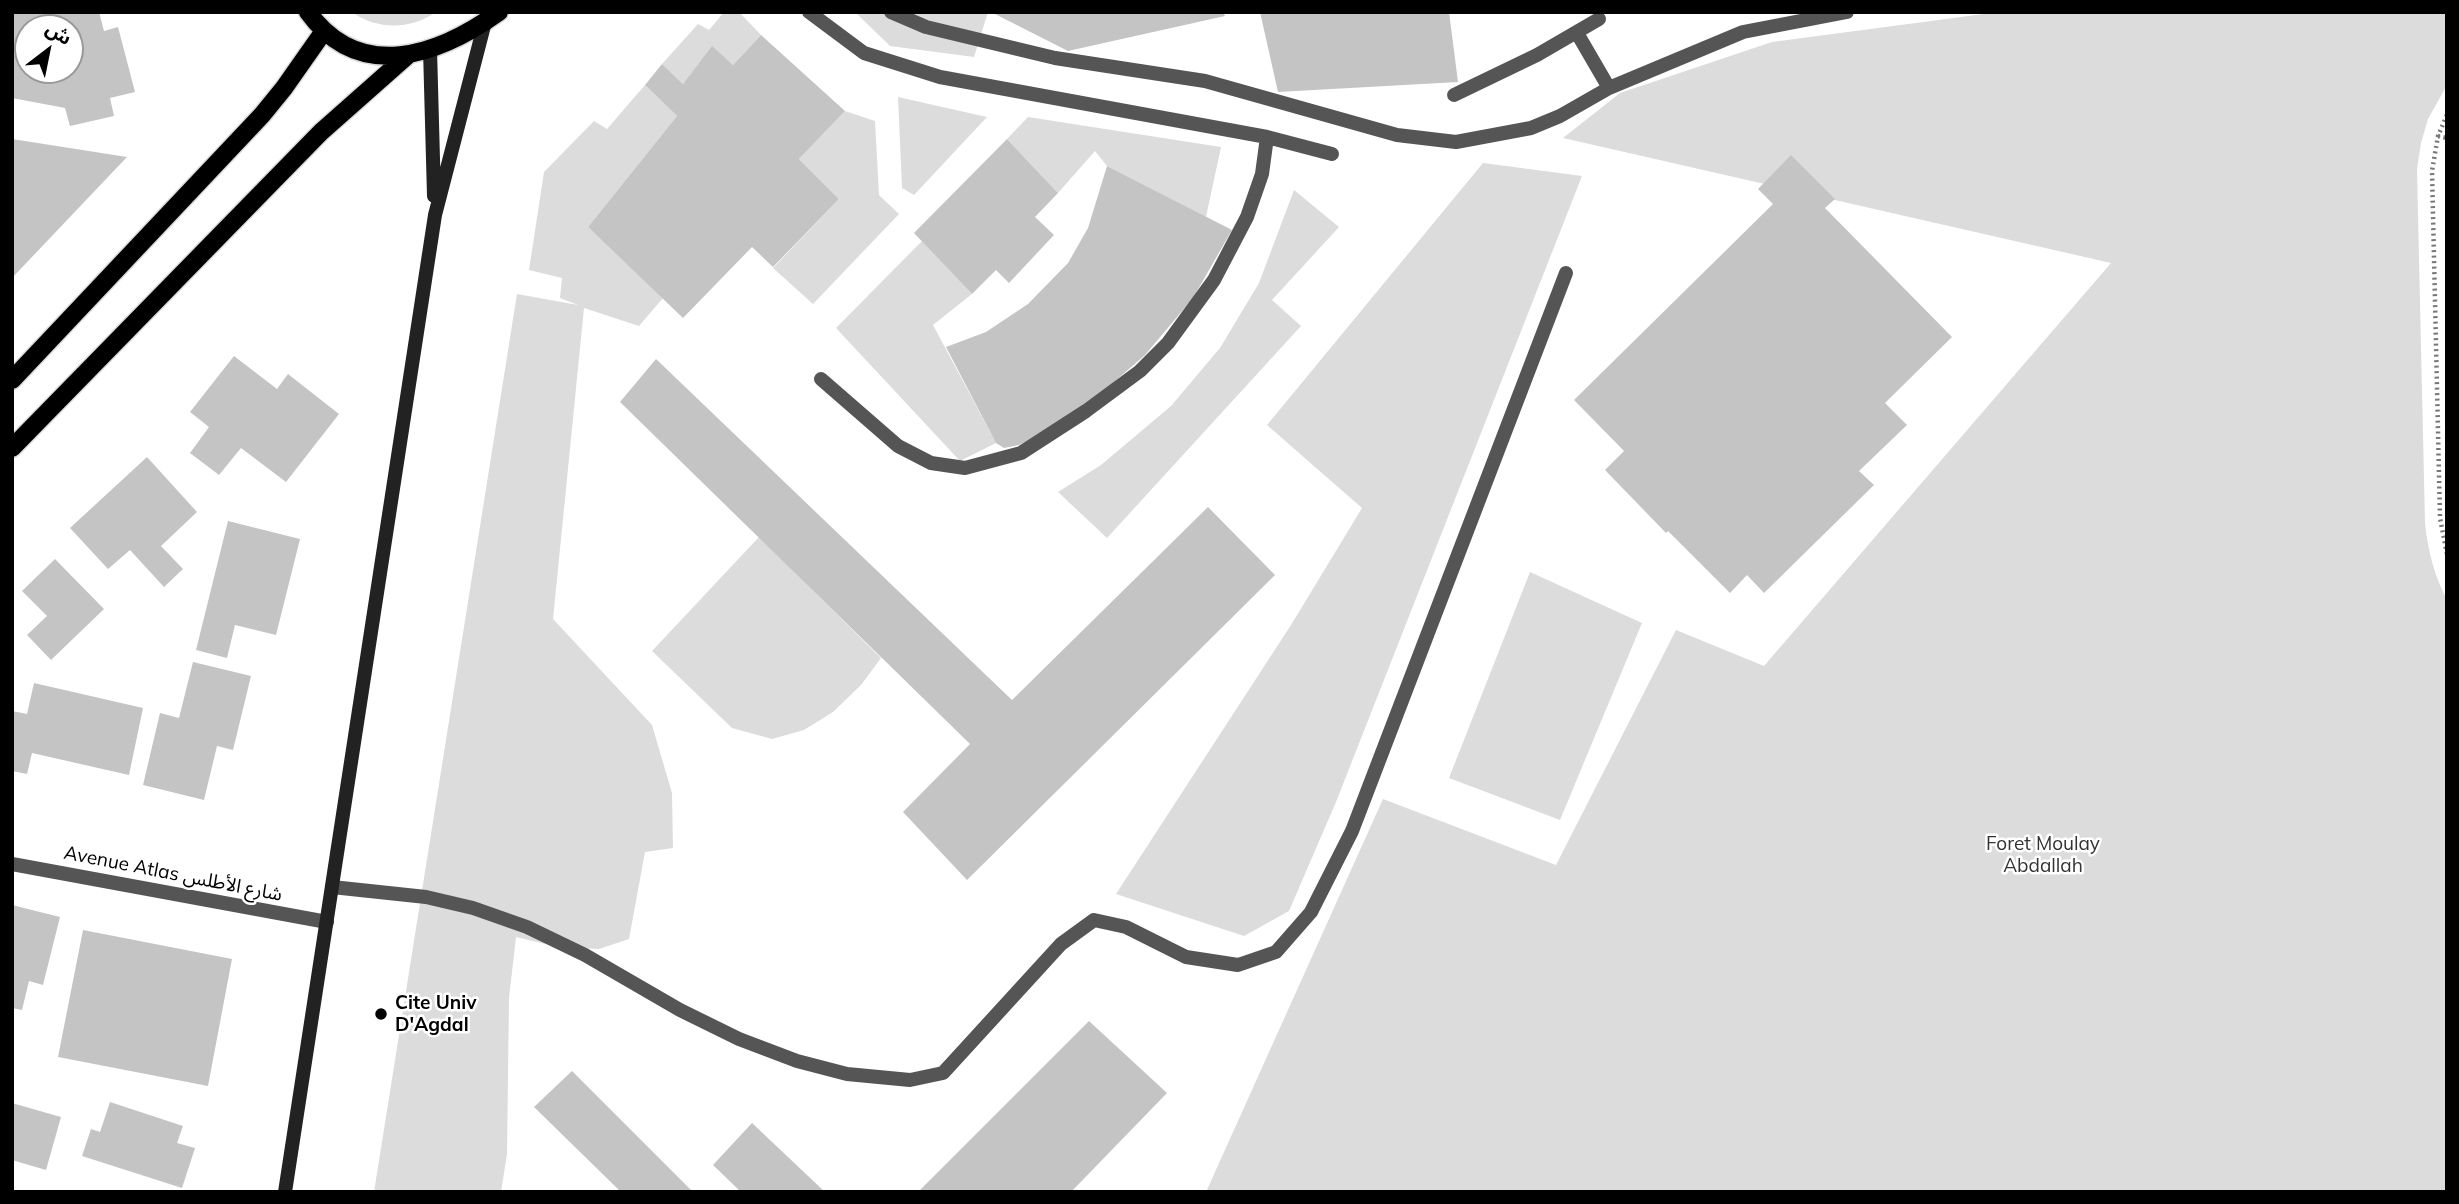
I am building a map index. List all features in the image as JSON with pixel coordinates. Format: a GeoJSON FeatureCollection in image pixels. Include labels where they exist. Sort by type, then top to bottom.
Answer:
{"type":"FeatureCollection","features":[{"type":"Feature","properties":{"kind":"main road"},"geometry":{"type":"LineString","coordinates":[[308,12],[324,31],[354,50],[390,57],[430,49],[492,17]]}},
{"type":"Feature","properties":{"kind":"main road"},"geometry":{"type":"LineString","coordinates":[[12,380],[262,115],[324,31]]}},
{"type":"Feature","properties":{"kind":"main road"},"geometry":{"type":"LineString","coordinates":[[12,448],[321,132],[408,55]]}},
{"type":"Feature","properties":{"kind":"street"},"geometry":{"type":"LineString","coordinates":[[809,12],[864,53],[940,77],[1267,137],[1332,154]]}},
{"type":"Feature","properties":{"kind":"street"},"geometry":{"type":"LineString","coordinates":[[891,12],[926,27],[1042,55],[1205,81],[1397,135],[1456,142],[1531,128],[1560,116],[1609,88],[1743,32],[1847,12]]}},
{"type":"Feature","properties":{"kind":"street"},"geometry":{"type":"LineString","coordinates":[[285,1192],[435,215],[492,17]]}},
{"type":"Feature","properties":{"kind":"street"},"geometry":{"type":"LineString","coordinates":[[1454,95],[1506,71],[1599,19]]}},
{"type":"Feature","properties":{"kind":"street"},"geometry":{"type":"LineString","coordinates":[[1577,33],[1609,88]]}},
{"type":"Feature","properties":{"kind":"street"},"geometry":{"type":"LineString","coordinates":[[430,49],[435,215]]}},
{"type":"Feature","properties":{"kind":"street"},"geometry":{"type":"LineString","coordinates":[[821,379],[898,446],[931,463],[965,468],[1021,453],[1097,403],[1140,371],[1168,344],[1214,280],[1247,217],[1262,174],[1267,137]]}},
{"type":"Feature","properties":{"kind":"street"},"geometry":{"type":"LineString","coordinates":[[332,887],[426,897],[473,908],[527,928],[585,955],[680,1010],[739,1039],[847,1074],[910,1080],[943,1073],[1061,944],[1094,920],[1126,927],[1186,957],[1238,965],[1276,952],[1311,912],[1352,831],[1566,273]]}},
{"type":"Feature","properties":{"kind":"street","name":"Avenue Atlas شارع الأطلس"},"geometry":{"type":"LineString","coordinates":[[12,864],[327,922]]}},
{"type":"Feature","properties":{"kind":"path"},"geometry":{"type":"LineString","coordinates":[[2447,115],[2438,136],[2432,171],[2440,518],[2447,554]]}},
{"type":"Feature","properties":{"kind":"path"},"geometry":{"type":"LineString","coordinates":[[2438,136],[2447,138]]}},
{"type":"Feature","properties":{"kind":"green space"},"geometry":{"type":"Polygon","coordinates":[[[352,12],[436,12],[415,22],[394,26],[372,22],[352,12]]]}},
{"type":"Feature","properties":{"kind":"green space"},"geometry":{"type":"Polygon","coordinates":[[[724,12],[739,12],[761,35],[733,65],[712,47],[683,84],[662,64],[698,24],[709,30],[724,12]]]}},
{"type":"Feature","properties":{"kind":"green space"},"geometry":{"type":"Polygon","coordinates":[[[855,12],[988,12],[974,57],[890,46],[855,12]]]}},
{"type":"Feature","properties":{"kind":"green space","name":"Foret Moulay Abdallah"},"geometry":{"type":"Polygon","coordinates":[[[1999,12],[2447,12],[2447,85],[2428,119],[2417,169],[2425,523],[2432,563],[2447,600],[2447,1192],[1206,1192],[1383,799],[1556,865],[1676,630],[1764,666],[2111,263],[1563,138],[1620,93],[1772,42],[1999,12]]]}},
{"type":"Feature","properties":{"kind":"green space"},"geometry":{"type":"Polygon","coordinates":[[[645,85],[677,116],[588,227],[663,298],[639,326],[584,308],[553,619],[652,725],[672,793],[673,848],[645,852],[629,939],[599,949],[558,947],[516,937],[509,998],[507,1154],[501,1192],[374,1192],[517,294],[578,305],[560,298],[562,278],[529,270],[544,172],[594,121],[607,129],[645,85]]]}},
{"type":"Feature","properties":{"kind":"green space"},"geometry":{"type":"Polygon","coordinates":[[[898,97],[987,117],[914,195],[902,188],[898,97]]]}},
{"type":"Feature","properties":{"kind":"green space"},"geometry":{"type":"Polygon","coordinates":[[[845,111],[875,121],[879,195],[899,214],[813,304],[773,268],[839,199],[799,159],[845,111]]]}},
{"type":"Feature","properties":{"kind":"green space"},"geometry":{"type":"Polygon","coordinates":[[[1028,117],[1221,147],[1206,217],[1107,166],[1095,151],[1058,193],[1007,139],[1028,117]]]}},
{"type":"Feature","properties":{"kind":"green space"},"geometry":{"type":"Polygon","coordinates":[[[1483,163],[1582,176],[1336,802],[1289,911],[1244,936],[1116,894],[1291,625],[1362,508],[1267,425],[1483,163]]]}},
{"type":"Feature","properties":{"kind":"green space"},"geometry":{"type":"Polygon","coordinates":[[[1294,190],[1339,227],[1272,300],[1301,326],[1107,538],[1058,492],[1101,465],[1171,406],[1220,348],[1259,283],[1294,190]]]}},
{"type":"Feature","properties":{"kind":"green space"},"geometry":{"type":"Polygon","coordinates":[[[922,241],[972,294],[933,325],[996,443],[960,461],[836,328],[922,241]]]}},
{"type":"Feature","properties":{"kind":"green space"},"geometry":{"type":"Polygon","coordinates":[[[759,537],[881,658],[861,685],[833,712],[804,730],[772,739],[732,728],[652,651],[759,537]]]}},
{"type":"Feature","properties":{"kind":"green space"},"geometry":{"type":"Polygon","coordinates":[[[1530,572],[1642,623],[1560,820],[1449,778],[1530,572]]]}},
{"type":"Feature","properties":{"kind":"building"},"geometry":{"type":"Polygon","coordinates":[[[12,12],[99,12],[104,31],[118,27],[135,92],[110,98],[114,116],[70,126],[65,108],[12,98],[12,12]]]}},
{"type":"Feature","properties":{"kind":"building"},"geometry":{"type":"Polygon","coordinates":[[[991,12],[1223,12],[1225,16],[1068,51],[991,12]]]}},
{"type":"Feature","properties":{"kind":"building"},"geometry":{"type":"Polygon","coordinates":[[[1260,12],[1449,12],[1458,82],[1278,92],[1260,12]]]}},
{"type":"Feature","properties":{"kind":"building"},"geometry":{"type":"Polygon","coordinates":[[[761,35],[845,111],[799,159],[839,199],[773,267],[752,247],[683,318],[588,227],[677,116],[645,85],[662,64],[683,84],[712,46],[733,65],[761,35]]]}},
{"type":"Feature","properties":{"kind":"building"},"geometry":{"type":"Polygon","coordinates":[[[12,139],[127,157],[12,278],[12,139]]]}},
{"type":"Feature","properties":{"kind":"building"},"geometry":{"type":"Polygon","coordinates":[[[1007,139],[1058,193],[1035,217],[1054,235],[1009,283],[996,270],[972,294],[914,233],[1007,139]]]}},
{"type":"Feature","properties":{"kind":"building"},"geometry":{"type":"Polygon","coordinates":[[[1791,155],[1835,199],[1825,208],[1952,337],[1885,403],[1907,425],[1859,471],[1874,485],[1764,593],[1747,575],[1730,593],[1668,531],[1666,533],[1605,470],[1624,451],[1574,400],[1773,204],[1758,189],[1791,155]]]}},
{"type":"Feature","properties":{"kind":"building"},"geometry":{"type":"Polygon","coordinates":[[[1107,166],[1232,230],[1193,298],[1145,355],[1091,402],[1040,435],[1019,445],[1004,448],[996,443],[946,347],[986,332],[1028,304],[1068,263],[1088,228],[1107,166]]]}},
{"type":"Feature","properties":{"kind":"building"},"geometry":{"type":"Polygon","coordinates":[[[234,356],[277,389],[288,374],[339,414],[286,482],[241,448],[219,475],[190,453],[209,427],[190,412],[234,356]]]}},
{"type":"Feature","properties":{"kind":"building"},"geometry":{"type":"Polygon","coordinates":[[[656,359],[1012,700],[1208,507],[1275,575],[967,880],[903,812],[970,744],[620,402],[656,359]]]}},
{"type":"Feature","properties":{"kind":"building"},"geometry":{"type":"Polygon","coordinates":[[[147,457],[197,512],[161,546],[183,569],[164,587],[130,550],[108,569],[70,528],[147,457]]]}},
{"type":"Feature","properties":{"kind":"building"},"geometry":{"type":"Polygon","coordinates":[[[228,521],[300,539],[276,635],[235,625],[227,658],[196,650],[228,521]]]}},
{"type":"Feature","properties":{"kind":"building"},"geometry":{"type":"Polygon","coordinates":[[[55,559],[104,609],[51,660],[27,635],[47,616],[22,591],[55,559]]]}},
{"type":"Feature","properties":{"kind":"building"},"geometry":{"type":"Polygon","coordinates":[[[193,662],[251,676],[233,750],[217,746],[204,800],[143,785],[160,713],[179,718],[193,662]]]}},
{"type":"Feature","properties":{"kind":"building"},"geometry":{"type":"Polygon","coordinates":[[[34,683],[143,708],[129,775],[32,753],[27,774],[12,771],[12,711],[27,714],[34,683]]]}},
{"type":"Feature","properties":{"kind":"building"},"geometry":{"type":"Polygon","coordinates":[[[12,905],[60,917],[43,985],[29,981],[22,1010],[12,1008],[12,905]]]}},
{"type":"Feature","properties":{"kind":"building"},"geometry":{"type":"Polygon","coordinates":[[[83,930],[232,959],[208,1086],[58,1057],[83,930]]]}},
{"type":"Feature","properties":{"kind":"building"},"geometry":{"type":"Polygon","coordinates":[[[1089,1021],[1167,1093],[1071,1192],[918,1192],[1089,1021]]]}},
{"type":"Feature","properties":{"kind":"building"},"geometry":{"type":"Polygon","coordinates":[[[572,1071],[693,1192],[621,1192],[534,1107],[572,1071]]]}},
{"type":"Feature","properties":{"kind":"building"},"geometry":{"type":"Polygon","coordinates":[[[110,1102],[183,1126],[177,1143],[195,1148],[182,1188],[82,1156],[91,1129],[100,1132],[110,1102]]]}},
{"type":"Feature","properties":{"kind":"building"},"geometry":{"type":"Polygon","coordinates":[[[12,1103],[61,1117],[46,1170],[12,1160],[12,1103]]]}},
{"type":"Feature","properties":{"kind":"building"},"geometry":{"type":"Polygon","coordinates":[[[752,1123],[825,1192],[741,1192],[713,1165],[752,1123]]]}},
{"type":"Feature","properties":{"kind":"place","name":"Cite Univ D'Agdal"},"geometry":{"type":"Point","coordinates":[381,1014]}}]}
